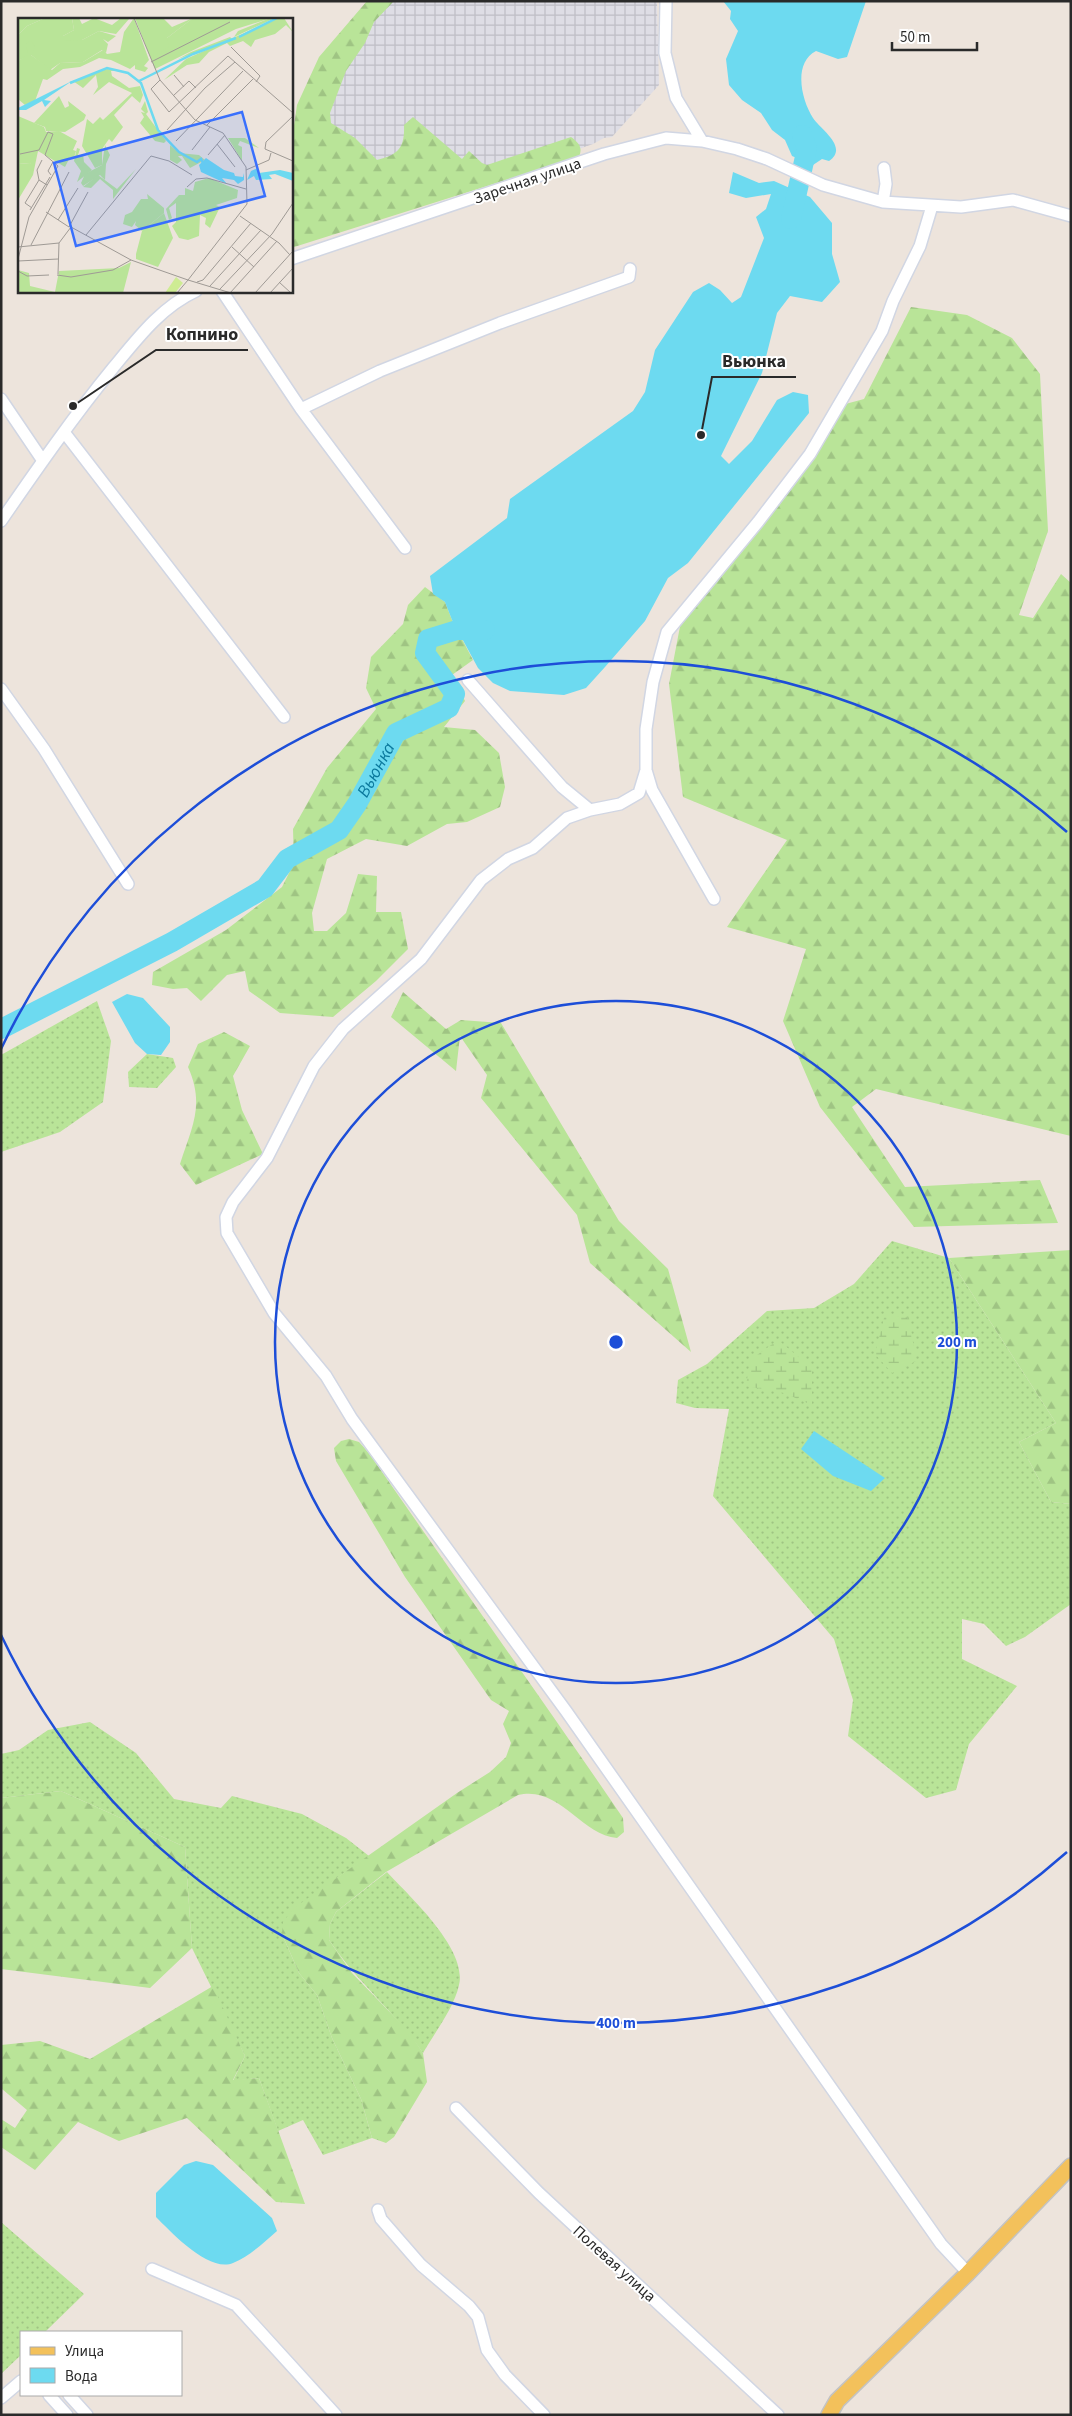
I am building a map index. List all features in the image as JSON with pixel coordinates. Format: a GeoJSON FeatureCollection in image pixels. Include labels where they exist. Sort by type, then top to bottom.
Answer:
{"type":"FeatureCollection","features":[{"type":"Feature","properties":{"kind":"main road"},"geometry":{"type":"LineString","coordinates":[[829,2415],[837,2401],[968,2273],[1071,2166]]}},
{"type":"Feature","properties":{"kind":"street"},"geometry":{"type":"LineString","coordinates":[[666,1],[665,53],[676,98],[702,141]]}},
{"type":"Feature","properties":{"kind":"street","name":"Заречная улица"},"geometry":{"type":"LineString","coordinates":[[292,259],[635,144],[666,138],[702,141],[737,149],[767,159],[823,185],[883,202],[962,207],[1013,200],[1071,216]]}},
{"type":"Feature","properties":{"kind":"street"},"geometry":{"type":"LineString","coordinates":[[883,202],[886,184],[884,168]]}},
{"type":"Feature","properties":{"kind":"street"},"geometry":{"type":"LineString","coordinates":[[714,899],[652,790],[646,770],[646,729],[653,682],[667,632],[758,522],[810,454],[882,331],[893,302],[920,246],[932,206]]}},
{"type":"Feature","properties":{"kind":"street"},"geometry":{"type":"LineString","coordinates":[[301,409],[380,371],[500,323],[629,277],[630,269]]}},
{"type":"Feature","properties":{"kind":"street"},"geometry":{"type":"LineString","coordinates":[[1,521],[64,432],[144,330],[163,312],[194,292]]}},
{"type":"Feature","properties":{"kind":"street"},"geometry":{"type":"LineString","coordinates":[[223,292],[301,409],[405,548]]}},
{"type":"Feature","properties":{"kind":"street"},"geometry":{"type":"LineString","coordinates":[[1,399],[43,461]]}},
{"type":"Feature","properties":{"kind":"street"},"geometry":{"type":"LineString","coordinates":[[64,432],[284,717]]}},
{"type":"Feature","properties":{"kind":"street"},"geometry":{"type":"LineString","coordinates":[[468,680],[562,787],[590,810]]}},
{"type":"Feature","properties":{"kind":"street"},"geometry":{"type":"LineString","coordinates":[[1,689],[44,749],[128,884]]}},
{"type":"Feature","properties":{"kind":"street"},"geometry":{"type":"LineString","coordinates":[[646,770],[639,793],[620,804],[590,810],[567,818],[533,848],[508,859],[482,880],[421,959],[343,1029],[314,1066],[267,1158],[233,1202],[226,1217],[228,1233],[274,1313],[326,1376],[352,1419],[572,1719],[941,2244],[968,2273]]}},
{"type":"Feature","properties":{"kind":"street","name":"Полевая улица"},"geometry":{"type":"LineString","coordinates":[[456,2108],[539,2193],[700,2340],[778,2415]]}},
{"type":"Feature","properties":{"kind":"street"},"geometry":{"type":"LineString","coordinates":[[378,2210],[380,2219],[421,2265],[469,2306],[478,2317],[486,2350],[505,2374],[544,2415]]}},
{"type":"Feature","properties":{"kind":"street"},"geometry":{"type":"LineString","coordinates":[[152,2268],[236,2304],[336,2415]]}},
{"type":"Feature","properties":{"kind":"street"},"geometry":{"type":"LineString","coordinates":[[1,2398],[20,2382]]}},
{"type":"Feature","properties":{"kind":"street"},"geometry":{"type":"LineString","coordinates":[[49,2396],[67,2415]]}},
{"type":"Feature","properties":{"kind":"street"},"geometry":{"type":"LineString","coordinates":[[70,2396],[88,2415]]}},
{"type":"Feature","properties":{"kind":"shaded area"},"geometry":{"type":"Polygon","coordinates":[[[381,1],[657,1],[659,85],[612,137],[604,138],[593,144],[390,216],[296,117],[381,1]]]}},
{"type":"Feature","properties":{"kind":"green space"},"geometry":{"type":"Polygon","coordinates":[[[367,1],[394,1],[374,22],[365,43],[346,71],[330,113],[331,123],[355,138],[377,160],[390,156],[399,149],[403,139],[404,125],[413,117],[462,159],[469,151],[487,165],[571,137],[576,141],[581,150],[579,157],[292,248],[292,139],[297,105],[319,57],[367,1]]]}},
{"type":"Feature","properties":{"kind":"green space"},"geometry":{"type":"Polygon","coordinates":[[[911,307],[967,315],[1012,338],[1040,374],[1048,531],[1019,615],[1033,618],[1061,574],[1071,583],[1071,1136],[876,1089],[852,1107],[905,1187],[1040,1180],[1058,1223],[914,1227],[820,1107],[783,1021],[806,949],[727,927],[787,840],[683,797],[669,684],[682,616],[838,406],[864,399],[911,307]]]}},
{"type":"Feature","properties":{"kind":"green space"},"geometry":{"type":"Polygon","coordinates":[[[425,587],[445,602],[452,620],[473,660],[452,675],[465,701],[444,727],[475,730],[499,753],[505,787],[500,807],[467,822],[447,824],[407,846],[366,839],[327,859],[312,913],[314,931],[327,931],[346,913],[358,874],[377,876],[376,912],[401,912],[408,949],[376,981],[333,1017],[280,1013],[249,991],[245,971],[227,975],[201,1001],[187,988],[173,989],[152,985],[153,972],[226,930],[282,887],[294,863],[293,829],[327,768],[376,709],[366,688],[371,657],[403,624],[408,605],[425,587]]]}},
{"type":"Feature","properties":{"kind":"green space"},"geometry":{"type":"Polygon","coordinates":[[[403,992],[446,1029],[461,1020],[501,1023],[619,1221],[668,1269],[691,1352],[590,1263],[577,1215],[481,1098],[487,1075],[460,1036],[456,1071],[391,1017],[403,992]]]}},
{"type":"Feature","properties":{"kind":"green space"},"geometry":{"type":"Polygon","coordinates":[[[97,1001],[111,1041],[103,1102],[60,1132],[1,1152],[1,1055],[97,1001]]]}},
{"type":"Feature","properties":{"kind":"green space"},"geometry":{"type":"Polygon","coordinates":[[[224,1032],[250,1046],[233,1076],[242,1110],[263,1154],[196,1185],[180,1164],[195,1116],[196,1105],[196,1093],[188,1067],[198,1044],[224,1032]]]}},
{"type":"Feature","properties":{"kind":"green space"},"geometry":{"type":"Polygon","coordinates":[[[147,1054],[173,1058],[176,1067],[157,1088],[129,1087],[128,1072],[147,1054]]]}},
{"type":"Feature","properties":{"kind":"green space"},"geometry":{"type":"Polygon","coordinates":[[[892,1241],[949,1258],[1056,1423],[1019,1442],[1051,1502],[1071,1504],[1071,1604],[1025,1637],[1006,1646],[984,1624],[962,1619],[962,1659],[1017,1686],[969,1744],[956,1790],[926,1798],[848,1736],[853,1700],[834,1639],[713,1496],[729,1409],[695,1408],[676,1403],[678,1380],[707,1364],[767,1311],[814,1308],[854,1284],[892,1241]]]}},
{"type":"Feature","properties":{"kind":"green space"},"geometry":{"type":"Polygon","coordinates":[[[1071,1250],[1071,1504],[1051,1502],[1019,1442],[1056,1423],[949,1258],[1071,1250]]]}},
{"type":"Feature","properties":{"kind":"green space"},"geometry":{"type":"Polygon","coordinates":[[[885,1314],[909,1318],[916,1361],[892,1373],[875,1354],[885,1314]]]}},
{"type":"Feature","properties":{"kind":"green space"},"geometry":{"type":"Polygon","coordinates":[[[778,1340],[812,1368],[812,1405],[784,1393],[746,1386],[750,1360],[778,1340]]]}},
{"type":"Feature","properties":{"kind":"green space"},"geometry":{"type":"Polygon","coordinates":[[[349,1439],[359,1442],[369,1453],[623,1818],[624,1832],[617,1838],[604,1835],[558,1803],[546,1797],[533,1794],[518,1795],[386,1872],[336,1912],[330,1924],[329,1940],[352,1973],[409,2032],[423,2053],[427,2082],[394,2137],[386,2143],[372,2138],[361,2099],[332,2038],[317,1995],[299,1973],[282,1934],[283,1922],[294,1908],[457,1793],[490,1772],[506,1757],[511,1743],[503,1724],[509,1711],[491,1700],[405,1577],[336,1461],[334,1448],[341,1441],[349,1439]]]}},
{"type":"Feature","properties":{"kind":"green space"},"geometry":{"type":"Polygon","coordinates":[[[90,1722],[136,1753],[174,1799],[221,1808],[232,1796],[302,1814],[346,1838],[369,1856],[337,1878],[282,1934],[299,1973],[317,1995],[332,2038],[361,2099],[372,2138],[323,2155],[303,2120],[278,2131],[259,2078],[233,2081],[245,2056],[192,1948],[185,1847],[61,1791],[1,1798],[1,1754],[19,1750],[48,1730],[90,1722]]]}},
{"type":"Feature","properties":{"kind":"green space"},"geometry":{"type":"Polygon","coordinates":[[[61,1791],[185,1847],[192,1948],[150,1988],[1,1969],[1,1798],[61,1791]]]}},
{"type":"Feature","properties":{"kind":"green space"},"geometry":{"type":"Polygon","coordinates":[[[387,1872],[435,1924],[455,1956],[459,1971],[457,1994],[444,2020],[423,2053],[351,1969],[329,1940],[330,1924],[336,1912],[387,1872]]]}},
{"type":"Feature","properties":{"kind":"green space"},"geometry":{"type":"Polygon","coordinates":[[[213,1986],[245,2056],[233,2080],[259,2078],[305,2204],[276,2202],[187,2118],[119,2141],[78,2122],[35,2170],[1,2147],[1,2119],[15,2128],[27,2110],[2,2089],[1,2045],[40,2041],[90,2059],[213,1986]]]}},
{"type":"Feature","properties":{"kind":"green space"},"geometry":{"type":"Polygon","coordinates":[[[1,2222],[84,2294],[46,2331],[20,2331],[20,2356],[1,2374],[1,2222]]]}},
{"type":"Feature","properties":{"kind":"water"},"geometry":{"type":"Polygon","coordinates":[[[723,1],[866,1],[847,57],[838,59],[816,51],[804,64],[802,72],[801,82],[809,110],[813,118],[835,144],[834,156],[829,161],[822,159],[813,165],[792,156],[785,140],[772,130],[761,113],[742,100],[729,85],[726,59],[738,31],[730,19],[731,11],[723,1]]]}},
{"type":"Feature","properties":{"kind":"water"},"geometry":{"type":"Polygon","coordinates":[[[733,172],[759,183],[774,181],[810,197],[832,223],[832,254],[840,282],[822,302],[790,296],[777,313],[762,373],[721,456],[729,464],[752,441],[777,400],[793,392],[808,395],[809,413],[688,563],[668,578],[645,621],[586,688],[564,695],[510,691],[493,683],[478,668],[452,620],[445,602],[433,594],[430,576],[507,518],[510,499],[633,411],[645,392],[655,350],[693,292],[709,283],[720,290],[732,303],[741,297],[764,238],[756,217],[766,209],[771,194],[746,198],[729,193],[733,172]]]}},
{"type":"Feature","properties":{"kind":"water"},"geometry":{"type":"Polygon","coordinates":[[[127,994],[143,998],[170,1027],[170,1042],[161,1055],[147,1054],[135,1043],[112,1002],[127,994]]]}},
{"type":"Feature","properties":{"kind":"water"},"geometry":{"type":"Polygon","coordinates":[[[814,1431],[885,1478],[871,1491],[833,1476],[801,1449],[814,1431]]]}},
{"type":"Feature","properties":{"kind":"water"},"geometry":{"type":"Polygon","coordinates":[[[196,2161],[213,2165],[272,2218],[277,2231],[250,2253],[233,2263],[223,2265],[202,2257],[181,2241],[156,2217],[156,2193],[184,2165],[196,2161]]]}},
{"type":"Feature","properties":{"kind":"waterway","name":"Вьюнка"},"geometry":{"type":"LineString","coordinates":[[791,219],[807,148],[802,135]]}},
{"type":"Feature","properties":{"kind":"waterway","name":"Вьюнка"},"geometry":{"type":"LineString","coordinates":[[1,1029],[172,942],[265,888],[287,859],[339,830],[357,804],[396,733],[449,708],[455,694],[425,653],[428,639],[457,630],[485,630]]}},
{"type":"Feature","properties":{"kind":"place","name":"Копнино"},"geometry":{"type":"Point","coordinates":[73,406]}},
{"type":"Feature","properties":{"kind":"place","name":"Вьюнка"},"geometry":{"type":"Point","coordinates":[701,435]}}]}
